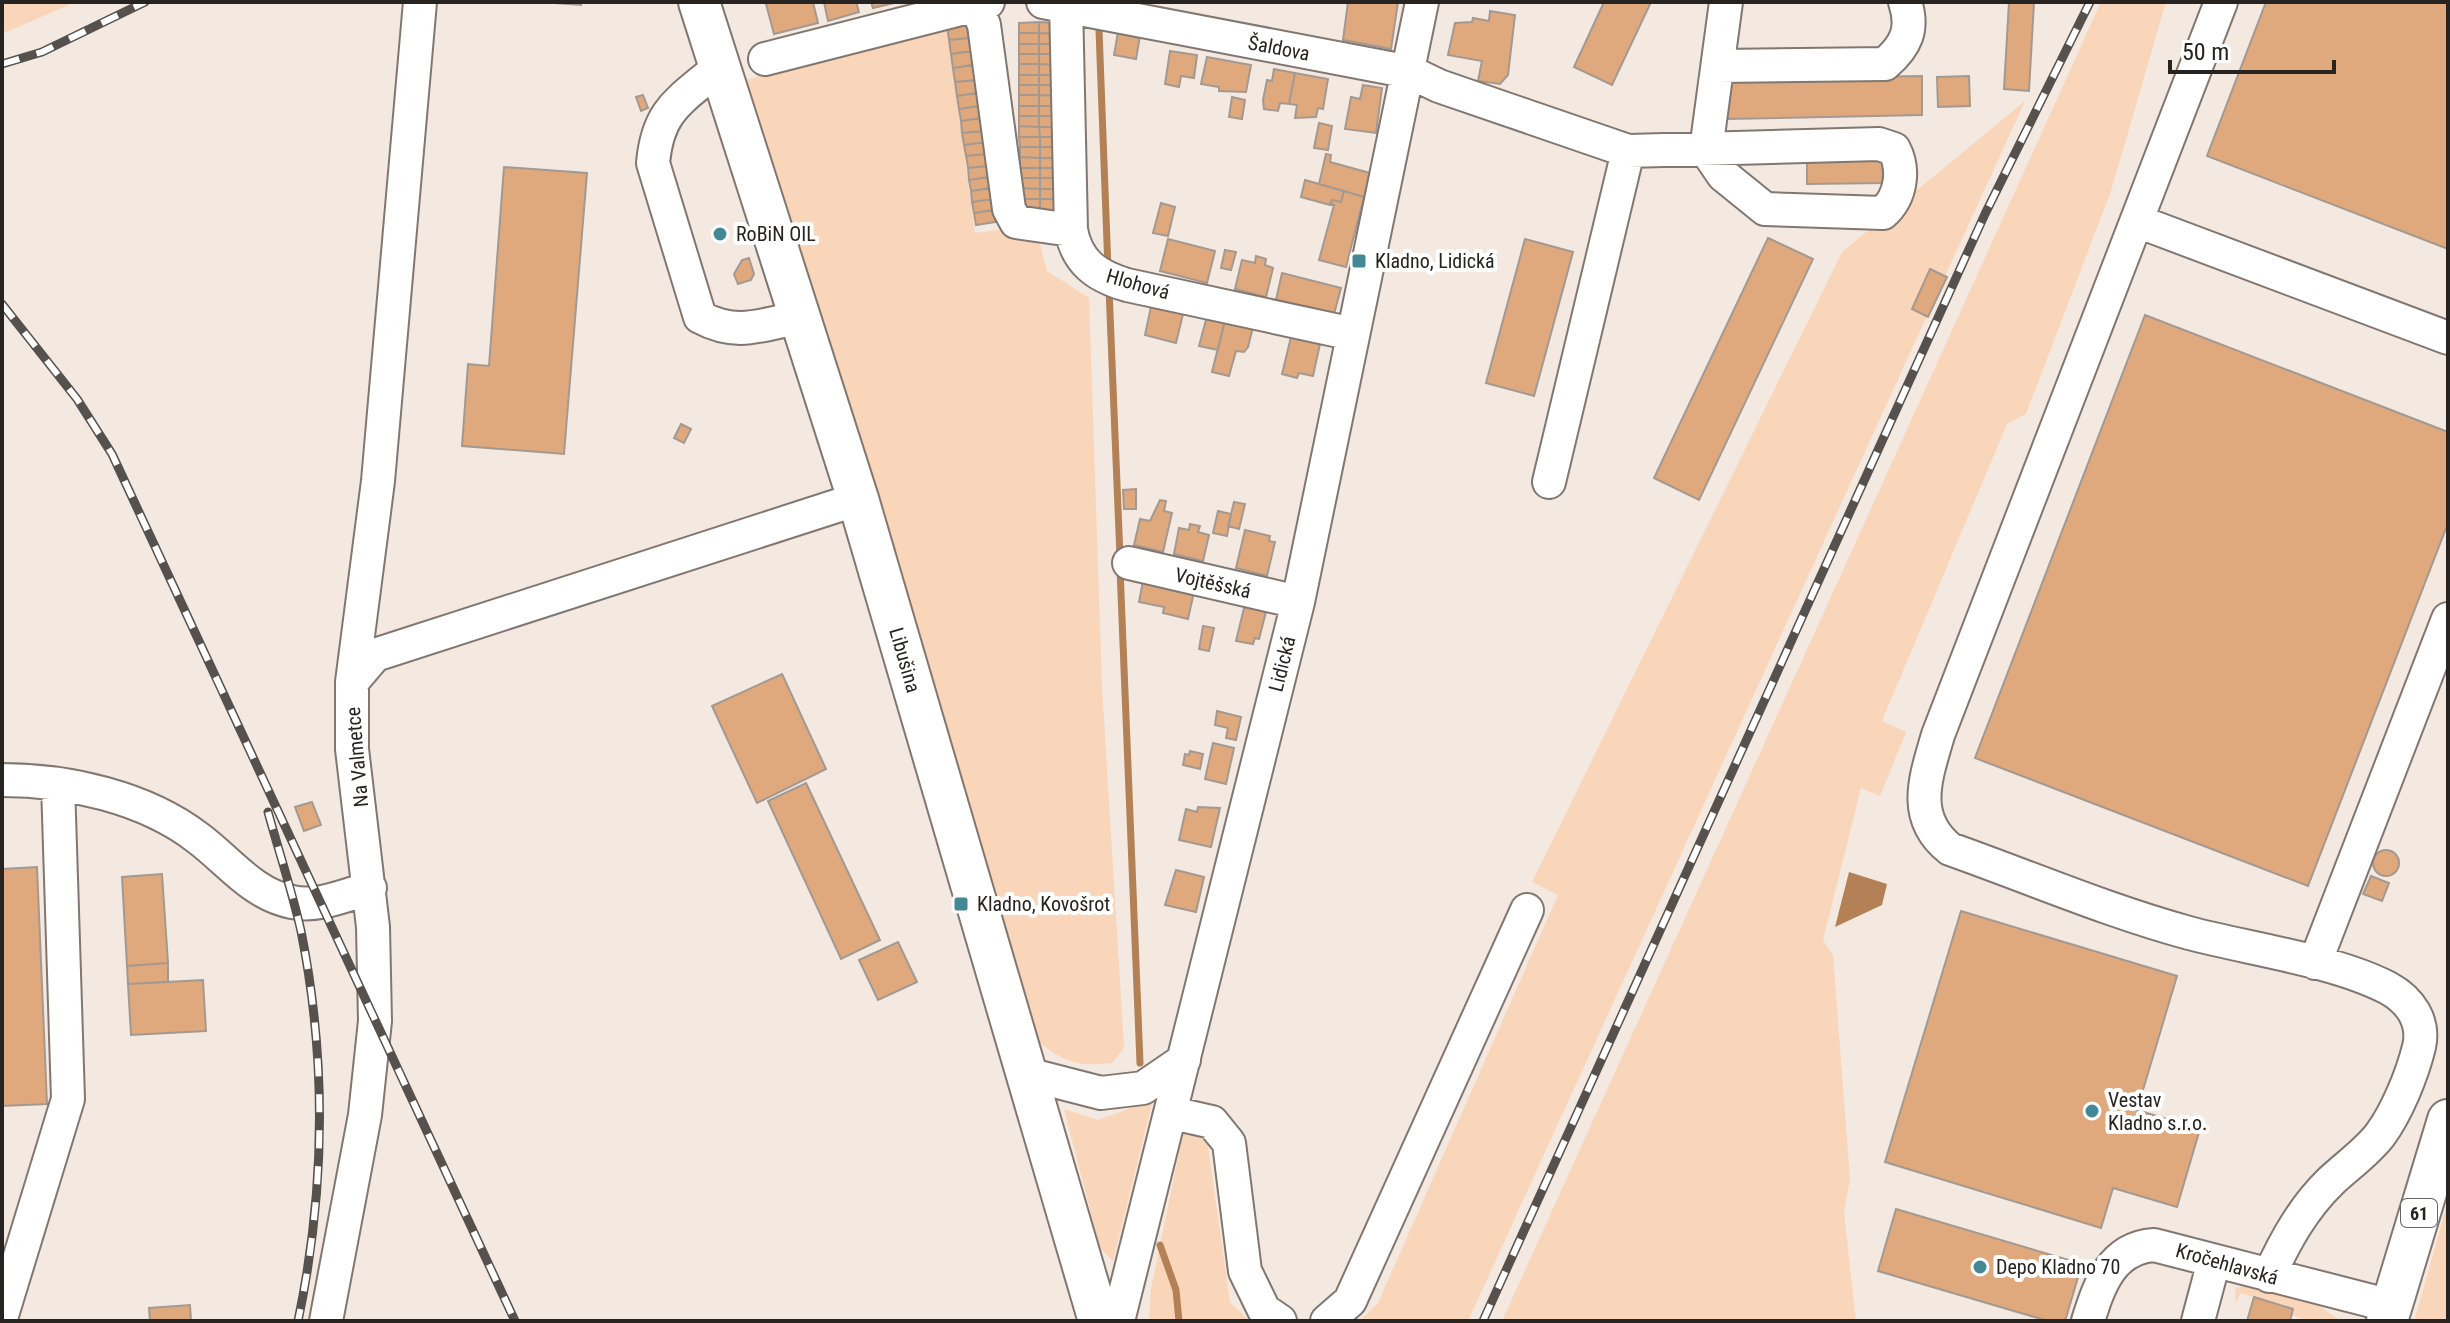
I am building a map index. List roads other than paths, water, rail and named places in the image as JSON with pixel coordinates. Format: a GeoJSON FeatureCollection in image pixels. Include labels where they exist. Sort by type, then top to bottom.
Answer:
{"type":"FeatureCollection","features":[{"type":"Feature","properties":{"kind":"main road","name":"Libušina"},"geometry":{"type":"LineString","coordinates":[[699,2],[858,499],[1099,1321]]}},
{"type":"Feature","properties":{"kind":"main road","name":"61"},"geometry":{"type":"LineString","coordinates":[[2389,1313],[2448,1120]]}},
{"type":"Feature","properties":{"kind":"street"},"geometry":{"type":"LineString","coordinates":[[352,682],[378,481],[420,2]]}},
{"type":"Feature","properties":{"kind":"street","name":"Lidická"},"geometry":{"type":"LineString","coordinates":[[1118,1321],[1298,602],[1410,72],[1422,2]]}},
{"type":"Feature","properties":{"kind":"street"},"geometry":{"type":"LineString","coordinates":[[1706,150],[1726,2]]}},
{"type":"Feature","properties":{"kind":"street"},"geometry":{"type":"LineString","coordinates":[[1718,66],[1885,64],[1903,49],[1911,20],[1905,2]]}},
{"type":"Feature","properties":{"kind":"street"},"geometry":{"type":"LineString","coordinates":[[2221,2],[1938,735],[1926,777],[1924,811],[1933,836],[1950,849],[2155,922],[2315,963],[2388,988],[2411,1005],[2420,1025],[2419,1045],[2398,1101],[2380,1136],[2328,1184],[2289,1232],[2269,1276]]}},
{"type":"Feature","properties":{"kind":"street"},"geometry":{"type":"LineString","coordinates":[[765,59],[982,4],[1009,209],[1016,222],[1071,230]]}},
{"type":"Feature","properties":{"kind":"street","name":"Šaldova"},"geometry":{"type":"LineString","coordinates":[[1059,4],[1410,72],[1510,112],[1628,151],[1879,144],[1894,149],[1899,158],[1899,188],[1893,204],[1883,213],[1765,209],[1723,175],[1706,150]]}},
{"type":"Feature","properties":{"kind":"street","name":"Hlohová"},"geometry":{"type":"LineString","coordinates":[[1059,4],[1071,230],[1075,249],[1106,276],[1353,334]]}},
{"type":"Feature","properties":{"kind":"street"},"geometry":{"type":"LineString","coordinates":[[718,68],[664,116],[655,137],[653,163],[700,317],[721,328],[743,329],[800,317]]}},
{"type":"Feature","properties":{"kind":"street"},"geometry":{"type":"LineString","coordinates":[[1549,482],[1628,151]]}},
{"type":"Feature","properties":{"kind":"street"},"geometry":{"type":"LineString","coordinates":[[2137,221],[2448,338]]}},
{"type":"Feature","properties":{"kind":"street","name":"Na Valmetce"},"geometry":{"type":"LineString","coordinates":[[326,1321],[365,1115],[377,984],[370,888],[352,749],[352,682],[375,655],[858,499]]}},
{"type":"Feature","properties":{"kind":"street","name":"Vojtěšská"},"geometry":{"type":"LineString","coordinates":[[1129,563],[1298,602]]}},
{"type":"Feature","properties":{"kind":"street"},"geometry":{"type":"LineString","coordinates":[[2315,963],[2448,619]]}},
{"type":"Feature","properties":{"kind":"street"},"geometry":{"type":"LineString","coordinates":[[2,780],[58,784],[96,791],[161,816],[197,837],[251,885],[294,903],[320,902],[370,888]]}},
{"type":"Feature","properties":{"kind":"street"},"geometry":{"type":"LineString","coordinates":[[2,1315],[68,1099],[58,784]]}},
{"type":"Feature","properties":{"kind":"street"},"geometry":{"type":"LineString","coordinates":[[1327,1321],[1350,1301],[1527,910]]}},
{"type":"Feature","properties":{"kind":"street"},"geometry":{"type":"LineString","coordinates":[[1027,1074],[1101,1093],[1143,1088],[1184,1060]]}},
{"type":"Feature","properties":{"kind":"street"},"geometry":{"type":"LineString","coordinates":[[1172,1113],[1212,1122],[1229,1143],[1245,1271],[1264,1310],[1280,1321]]}},
{"type":"Feature","properties":{"kind":"street","name":"Kročehlavská"},"geometry":{"type":"LineString","coordinates":[[2088,1321],[2104,1277],[2133,1249],[2161,1246],[2389,1313]]}},
{"type":"Feature","properties":{"kind":"street"},"geometry":{"type":"LineString","coordinates":[[2198,1321],[2214,1261]]}},
{"type":"Feature","properties":{"kind":"street"},"geometry":{"type":"LineString","coordinates":[[14,1275],[26,1321]]}},
{"type":"Feature","properties":{"kind":"waterway"},"geometry":{"type":"LineString","coordinates":[[1099,30],[1108,269]]}},
{"type":"Feature","properties":{"kind":"waterway"},"geometry":{"type":"LineString","coordinates":[[1109,289],[1120,557]]}},
{"type":"Feature","properties":{"kind":"waterway"},"geometry":{"type":"LineString","coordinates":[[1120,569],[1140,1063]]}},
{"type":"Feature","properties":{"kind":"waterway"},"geometry":{"type":"LineString","coordinates":[[1160,1245],[1176,1290],[1179,1321]]}},
{"type":"Feature","properties":{"kind":"railway"},"geometry":{"type":"LineString","coordinates":[[2,64],[42,52],[145,2]]}},
{"type":"Feature","properties":{"kind":"railway"},"geometry":{"type":"LineString","coordinates":[[1483,1321],[1985,214],[2090,2]]}},
{"type":"Feature","properties":{"kind":"railway"},"geometry":{"type":"LineString","coordinates":[[2,304],[77,399],[112,454],[515,1321]]}},
{"type":"Feature","properties":{"kind":"railway"},"geometry":{"type":"LineString","coordinates":[[268,812],[301,931],[319,1078],[314,1224],[298,1321]]}},
{"type":"Feature","properties":{"kind":"place","name":"RoBiN OIL"},"geometry":{"type":"Point","coordinates":[720,234]}},
{"type":"Feature","properties":{"kind":"place","name":"Kladno, Lidická"},"geometry":{"type":"Point","coordinates":[1359,261]}},
{"type":"Feature","properties":{"kind":"place","name":"Kladno, Kovošrot"},"geometry":{"type":"Point","coordinates":[961,904]}},
{"type":"Feature","properties":{"kind":"place","name":"Vestav Kladno s.r.o."},"geometry":{"type":"Point","coordinates":[2092,1111]}},
{"type":"Feature","properties":{"kind":"place","name":"Depo Kladno 70"},"geometry":{"type":"Point","coordinates":[1980,1267]}}]}
